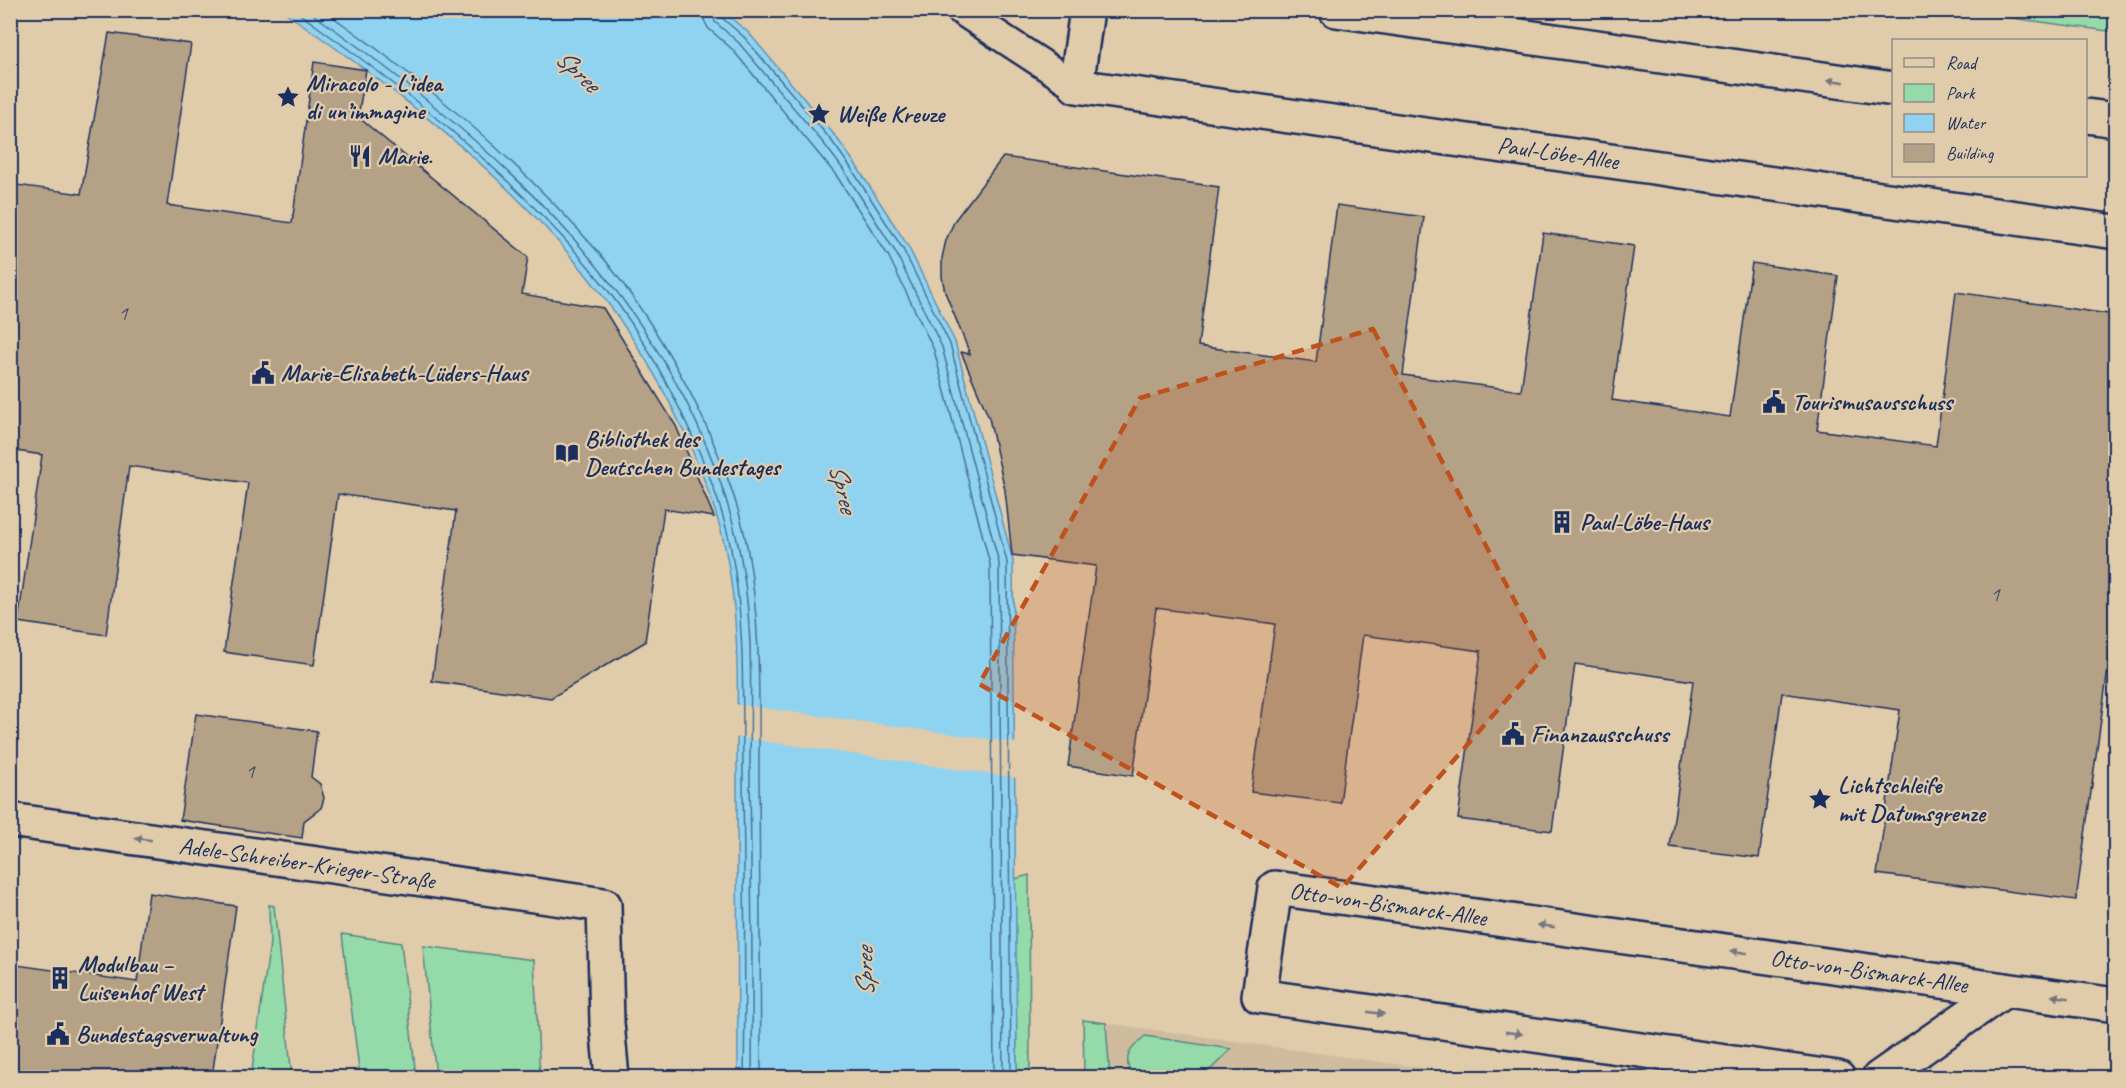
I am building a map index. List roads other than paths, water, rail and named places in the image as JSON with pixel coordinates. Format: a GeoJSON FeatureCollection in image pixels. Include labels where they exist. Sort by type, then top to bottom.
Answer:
{"type":"FeatureCollection","features":[{"type":"Feature","properties":{"kind":"street"},"geometry":{"type":"LineString","coordinates":[[960,10],[1076,86],[1087,10]]}},
{"type":"Feature","properties":{"kind":"street"},"geometry":{"type":"LineString","coordinates":[[1336,10],[1892,89]]}},
{"type":"Feature","properties":{"kind":"street","name":"Paul-Löbe-Allee"},"geometry":{"type":"LineString","coordinates":[[1076,86],[2115,230]]}},
{"type":"Feature","properties":{"kind":"street"},"geometry":{"type":"LineString","coordinates":[[2087,116],[2115,120]]}},
{"type":"Feature","properties":{"kind":"street","name":"Adele-Schreiber-Krieger-Straße"},"geometry":{"type":"LineString","coordinates":[[10,820],[604,905],[607,1023],[612,1077]]}},
{"type":"Feature","properties":{"kind":"street","name":"Otto-von-Bismarck-Allee"},"geometry":{"type":"LineString","coordinates":[[1838,1077],[1259,996],[1275,888],[2115,1005]]}},
{"type":"Feature","properties":{"kind":"street"},"geometry":{"type":"LineString","coordinates":[[1879,1077],[2005,990]]}},
{"type":"Feature","properties":{"kind":"water","name":"Spree"},"geometry":{"type":"Polygon","coordinates":[[[283,11],[722,11],[748,32],[836,137],[854,162],[908,246],[955,342],[1013,561],[1017,1077],[738,1077],[736,631],[725,547],[712,502],[695,458],[648,364],[608,303],[562,246],[459,144],[402,98],[283,11]]]}},
{"type":"Feature","properties":{"kind":"place","name":"Miracolo - L’idea di un’immagine"},"geometry":{"type":"Point","coordinates":[288,97]}},
{"type":"Feature","properties":{"kind":"place","name":"Weiße Kreuze"},"geometry":{"type":"Point","coordinates":[819,114]}},
{"type":"Feature","properties":{"kind":"place","name":"Marie."},"geometry":{"type":"Point","coordinates":[360,156]}},
{"type":"Feature","properties":{"kind":"place","name":"Marie-Elisabeth-Lüders-Haus"},"geometry":{"type":"Point","coordinates":[263,373]}},
{"type":"Feature","properties":{"kind":"place","name":"Tourismusausschuss"},"geometry":{"type":"Point","coordinates":[1774,402]}},
{"type":"Feature","properties":{"kind":"place","name":"Bibliothek des Deutschen Bundestages"},"geometry":{"type":"Point","coordinates":[567,453]}},
{"type":"Feature","properties":{"kind":"place","name":"Paul-Löbe-Haus"},"geometry":{"type":"Point","coordinates":[1562,522]}},
{"type":"Feature","properties":{"kind":"place","name":"Finanzausschuss"},"geometry":{"type":"Point","coordinates":[1513,734]}},
{"type":"Feature","properties":{"kind":"place","name":"Lichtschleife mit Datumsgrenze"},"geometry":{"type":"Point","coordinates":[1820,799]}},
{"type":"Feature","properties":{"kind":"place","name":"Modulbau – Luisenhof West"},"geometry":{"type":"Point","coordinates":[60,978]}},
{"type":"Feature","properties":{"kind":"place","name":"Bundestagsverwaltung"},"geometry":{"type":"Point","coordinates":[58,1034]}}]}
